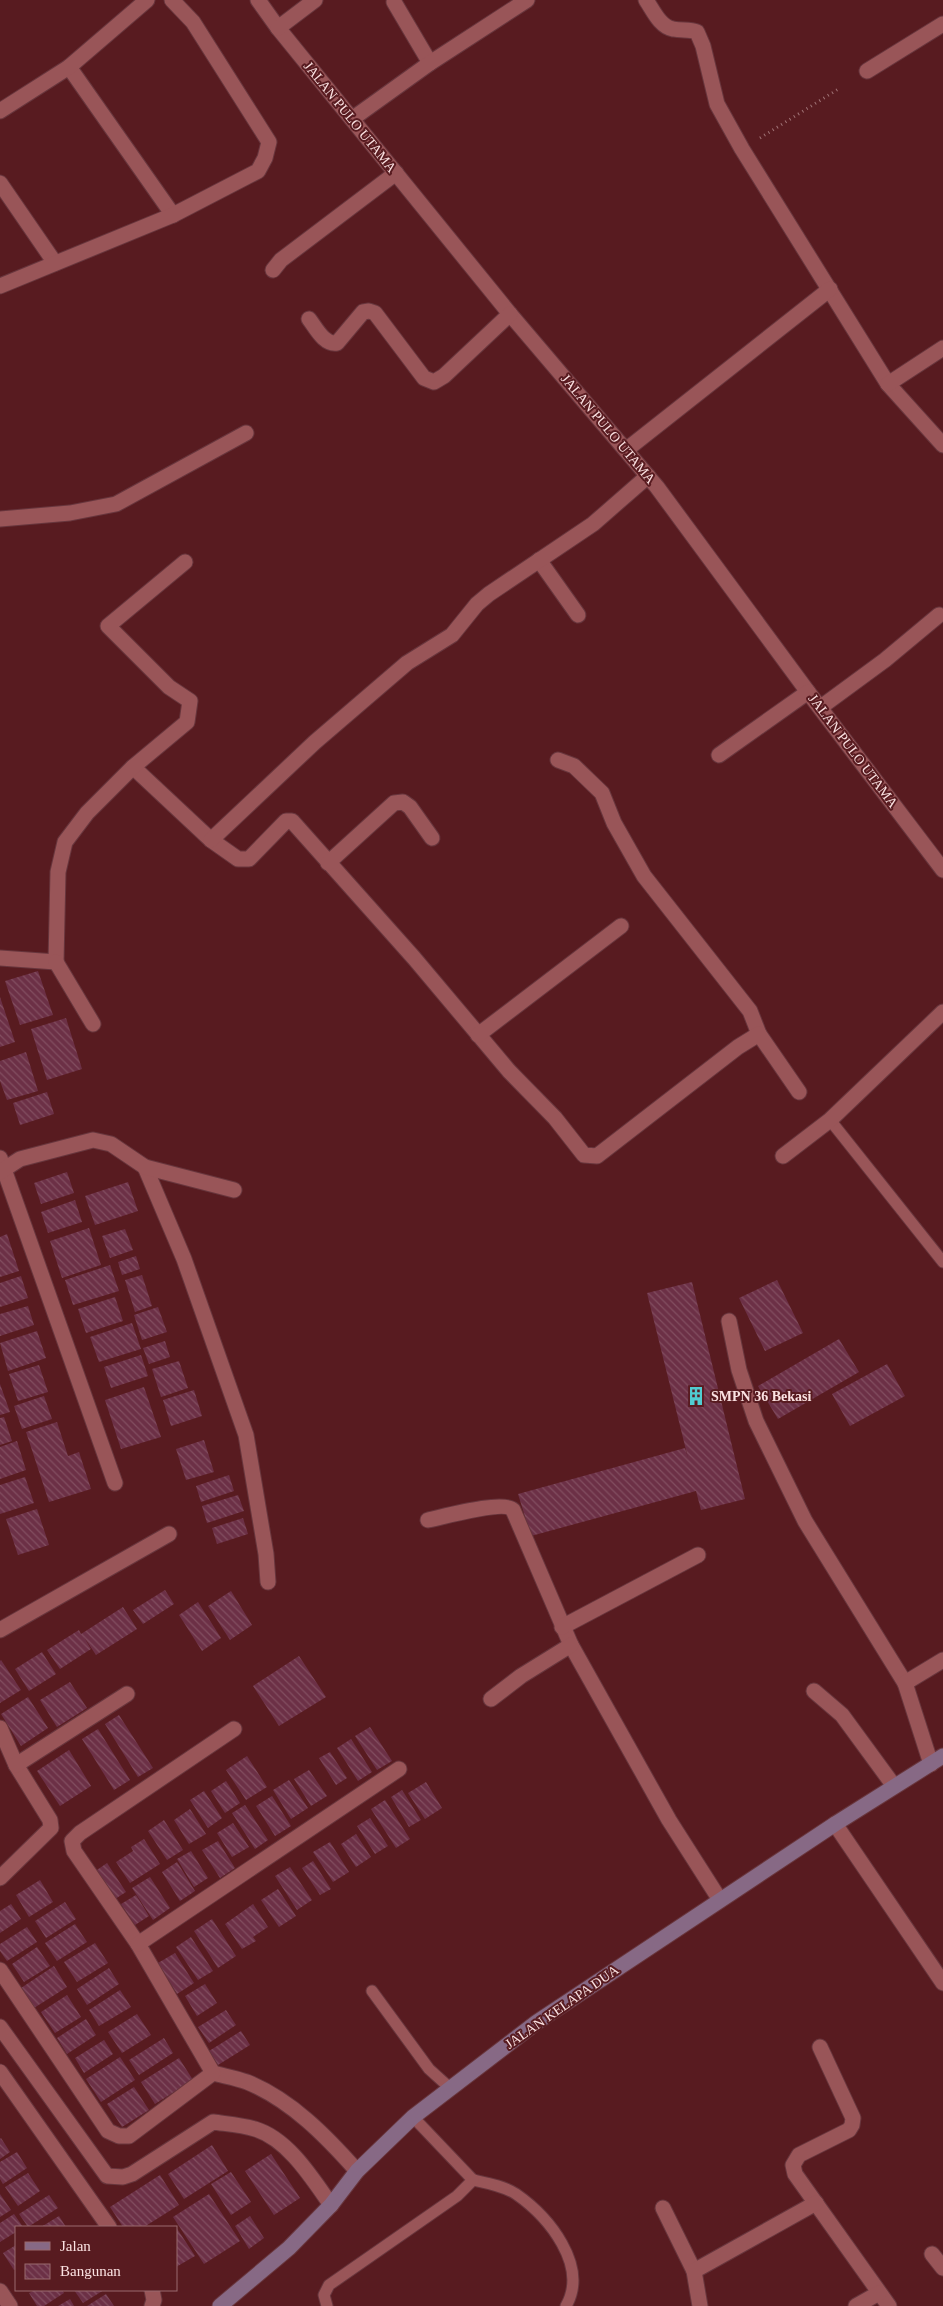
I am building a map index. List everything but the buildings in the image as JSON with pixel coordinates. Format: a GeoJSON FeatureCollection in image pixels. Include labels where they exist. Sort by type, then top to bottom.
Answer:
{"type":"FeatureCollection","features":[{"type":"Feature","properties":{"kind":"main road","name":"JALAN KELAPA DUA"},"geometry":{"type":"LineString","coordinates":[[220,2306],[289,2248],[331,2205],[357,2171],[413,2117],[450,2088],[537,2022],[835,1824],[937,1760]]}},
{"type":"Feature","properties":{"kind":"street"},"geometry":{"type":"LineString","coordinates":[[0,111],[69,66],[147,0]]}},
{"type":"Feature","properties":{"kind":"street"},"geometry":{"type":"LineString","coordinates":[[0,286],[173,215],[258,171],[265,158],[268,142],[194,22],[172,0]]}},
{"type":"Feature","properties":{"kind":"street","name":"JALAN PULO UTAMA"},"geometry":{"type":"LineString","coordinates":[[258,0],[278,28],[510,314],[648,476],[943,870]]}},
{"type":"Feature","properties":{"kind":"street"},"geometry":{"type":"LineString","coordinates":[[278,28],[315,0]]}},
{"type":"Feature","properties":{"kind":"street"},"geometry":{"type":"LineString","coordinates":[[352,118],[430,63],[527,0]]}},
{"type":"Feature","properties":{"kind":"street"},"geometry":{"type":"LineString","coordinates":[[646,0],[664,25],[672,29],[689,29],[697,32],[703,46],[717,104],[742,149],[888,384],[943,445]]}},
{"type":"Feature","properties":{"kind":"street"},"geometry":{"type":"LineString","coordinates":[[394,2],[430,63]]}},
{"type":"Feature","properties":{"kind":"street"},"geometry":{"type":"LineString","coordinates":[[867,71],[943,24]]}},
{"type":"Feature","properties":{"kind":"street"},"geometry":{"type":"LineString","coordinates":[[69,66],[173,215]]}},
{"type":"Feature","properties":{"kind":"street"},"geometry":{"type":"LineString","coordinates":[[273,270],[281,260],[396,173]]}},
{"type":"Feature","properties":{"kind":"street"},"geometry":{"type":"LineString","coordinates":[[0,184],[55,264]]}},
{"type":"Feature","properties":{"kind":"street"},"geometry":{"type":"LineString","coordinates":[[626,450],[830,289]]}},
{"type":"Feature","properties":{"kind":"street"},"geometry":{"type":"LineString","coordinates":[[309,319],[325,340],[332,344],[337,343],[362,312],[369,311],[375,313],[424,378],[434,382],[444,376],[510,314]]}},
{"type":"Feature","properties":{"kind":"street"},"geometry":{"type":"LineString","coordinates":[[888,384],[943,348]]}},
{"type":"Feature","properties":{"kind":"street"},"geometry":{"type":"LineString","coordinates":[[0,519],[70,512],[116,504],[246,433]]}},
{"type":"Feature","properties":{"kind":"street"},"geometry":{"type":"LineString","coordinates":[[211,840],[315,742],[407,663],[452,634],[477,604],[593,524],[648,476]]}},
{"type":"Feature","properties":{"kind":"street"},"geometry":{"type":"LineString","coordinates":[[539,560],[578,615]]}},
{"type":"Feature","properties":{"kind":"street"},"geometry":{"type":"LineString","coordinates":[[94,1024],[56,962],[58,872],[65,842],[87,813],[132,767],[187,722],[190,701],[169,688],[108,626],[185,562]]}},
{"type":"Feature","properties":{"kind":"street"},"geometry":{"type":"LineString","coordinates":[[821,707],[885,660],[939,615]]}},
{"type":"Feature","properties":{"kind":"street"},"geometry":{"type":"LineString","coordinates":[[719,755],[808,692]]}},
{"type":"Feature","properties":{"kind":"street"},"geometry":{"type":"LineString","coordinates":[[558,760],[574,766],[602,793],[614,823],[644,876],[750,1011],[759,1034],[799,1092]]}},
{"type":"Feature","properties":{"kind":"street"},"geometry":{"type":"LineString","coordinates":[[132,767],[211,840],[238,859],[249,860],[289,819],[414,958],[531,1095],[555,1118],[584,1154],[596,1156],[738,1047],[759,1034]]}},
{"type":"Feature","properties":{"kind":"street"},"geometry":{"type":"LineString","coordinates":[[328,863],[394,803],[403,802],[410,807],[432,838]]}},
{"type":"Feature","properties":{"kind":"street"},"geometry":{"type":"LineString","coordinates":[[478,1035],[621,926]]}},
{"type":"Feature","properties":{"kind":"street"},"geometry":{"type":"LineString","coordinates":[[0,958],[56,962]]}},
{"type":"Feature","properties":{"kind":"street"},"geometry":{"type":"LineString","coordinates":[[783,1156],[830,1120],[943,1012]]}},
{"type":"Feature","properties":{"kind":"street"},"geometry":{"type":"LineString","coordinates":[[115,1483],[1,1167],[20,1159],[94,1140],[111,1144],[145,1167],[234,1190]]}},
{"type":"Feature","properties":{"kind":"street"},"geometry":{"type":"LineString","coordinates":[[0,1149],[15,1154],[20,1159]]}},
{"type":"Feature","properties":{"kind":"street"},"geometry":{"type":"LineString","coordinates":[[145,1167],[184,1259],[246,1435],[266,1554],[268,1582]]}},
{"type":"Feature","properties":{"kind":"street"},"geometry":{"type":"LineString","coordinates":[[729,1321],[739,1370],[756,1421],[805,1521],[905,1683],[937,1760]]}},
{"type":"Feature","properties":{"kind":"street"},"geometry":{"type":"LineString","coordinates":[[428,1520],[492,1507],[510,1506],[571,1645],[669,1820],[720,1900]]}},
{"type":"Feature","properties":{"kind":"street"},"geometry":{"type":"LineString","coordinates":[[0,1630],[169,1534]]}},
{"type":"Feature","properties":{"kind":"street"},"geometry":{"type":"LineString","coordinates":[[562,1627],[698,1555]]}},
{"type":"Feature","properties":{"kind":"street"},"geometry":{"type":"LineString","coordinates":[[491,1699],[521,1676],[571,1645]]}},
{"type":"Feature","properties":{"kind":"street"},"geometry":{"type":"LineString","coordinates":[[905,1683],[943,1660]]}},
{"type":"Feature","properties":{"kind":"street"},"geometry":{"type":"LineString","coordinates":[[814,1691],[842,1715],[894,1786]]}},
{"type":"Feature","properties":{"kind":"street"},"geometry":{"type":"LineString","coordinates":[[16,1765],[127,1694]]}},
{"type":"Feature","properties":{"kind":"street"},"geometry":{"type":"LineString","coordinates":[[0,1728],[16,1765],[50,1820],[51,1828],[0,1878]]}},
{"type":"Feature","properties":{"kind":"street"},"geometry":{"type":"LineString","coordinates":[[234,1729],[80,1834],[72,1841],[74,1851],[138,1944],[213,2073],[246,2082],[280,2100],[322,2132],[357,2171]]}},
{"type":"Feature","properties":{"kind":"street"},"geometry":{"type":"LineString","coordinates":[[138,1944],[399,1769]]}},
{"type":"Feature","properties":{"kind":"street"},"geometry":{"type":"LineString","coordinates":[[835,1824],[943,1983]]}},
{"type":"Feature","properties":{"kind":"street"},"geometry":{"type":"LineString","coordinates":[[0,1970],[108,2131],[119,2136],[128,2136],[213,2073]]}},
{"type":"Feature","properties":{"kind":"street"},"geometry":{"type":"LineString","coordinates":[[0,2027],[107,2176],[123,2177],[132,2174],[213,2122],[256,2130],[280,2144],[301,2166],[331,2205]]}},
{"type":"Feature","properties":{"kind":"street"},"geometry":{"type":"LineString","coordinates":[[820,2047],[853,2118],[852,2125],[849,2130],[799,2155],[793,2165],[795,2174],[889,2306]]}},
{"type":"Feature","properties":{"kind":"street"},"geometry":{"type":"LineString","coordinates":[[0,2072],[108,2226]]}},
{"type":"Feature","properties":{"kind":"street"},"geometry":{"type":"LineString","coordinates":[[694,2271],[816,2203]]}},
{"type":"Feature","properties":{"kind":"street"},"geometry":{"type":"LineString","coordinates":[[663,2208],[694,2271],[700,2306]]}},
{"type":"Feature","properties":{"kind":"street"},"geometry":{"type":"LineString","coordinates":[[932,2254],[943,2268]]}},
{"type":"Feature","properties":{"kind":"street"},"geometry":{"type":"LineString","coordinates":[[0,2291],[10,2306]]}},
{"type":"Feature","properties":{"kind":"street"},"geometry":{"type":"LineString","coordinates":[[152,2291],[154,2300],[152,2306]]}},
{"type":"Feature","properties":{"kind":"street"},"geometry":{"type":"LineString","coordinates":[[856,2306],[879,2293]]}},
{"type":"Feature","properties":{"kind":"lane"},"geometry":{"type":"LineString","coordinates":[[830,1120],[943,1262]]}},
{"type":"Feature","properties":{"kind":"lane"},"geometry":{"type":"LineString","coordinates":[[372,1991],[429,2069],[450,2088]]}},
{"type":"Feature","properties":{"kind":"lane"},"geometry":{"type":"LineString","coordinates":[[413,2117],[472,2180],[493,2184],[515,2193],[536,2212],[560,2240],[569,2260],[574,2280],[573,2294],[566,2306]]}},
{"type":"Feature","properties":{"kind":"lane"},"geometry":{"type":"LineString","coordinates":[[327,2306],[324,2295],[329,2285],[457,2196],[472,2180]]}},
{"type":"Feature","properties":{"kind":"path"},"geometry":{"type":"LineString","coordinates":[[742,149],[840,88]]}},
{"type":"Feature","properties":{"kind":"place","name":"SMPN 36 Bekasi"},"geometry":{"type":"Point","coordinates":[696,1396]}}]}
